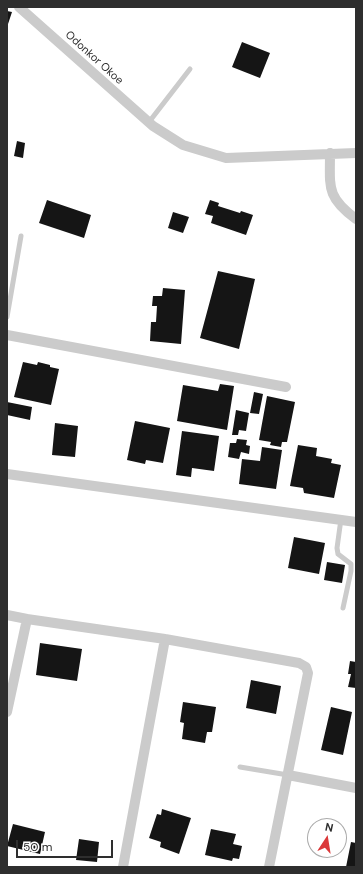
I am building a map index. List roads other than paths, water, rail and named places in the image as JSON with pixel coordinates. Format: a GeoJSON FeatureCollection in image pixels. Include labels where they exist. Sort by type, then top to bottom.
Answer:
{"type":"FeatureCollection","features":[{"type":"Feature","properties":{"kind":"street","name":"Odonkor Okoe"},"geometry":{"type":"LineString","coordinates":[[19,7],[151,124],[183,145],[226,158],[356,153]]}},
{"type":"Feature","properties":{"kind":"street"},"geometry":{"type":"LineString","coordinates":[[330,154],[330,185],[334,196],[342,208],[356,219]]}},
{"type":"Feature","properties":{"kind":"street"},"geometry":{"type":"LineString","coordinates":[[7,335],[286,387]]}},
{"type":"Feature","properties":{"kind":"street"},"geometry":{"type":"LineString","coordinates":[[7,474],[356,522]]}},
{"type":"Feature","properties":{"kind":"street"},"geometry":{"type":"LineString","coordinates":[[7,615],[165,639],[300,663],[306,666],[308,673],[269,867]]}},
{"type":"Feature","properties":{"kind":"street"},"geometry":{"type":"LineString","coordinates":[[7,712],[27,619]]}},
{"type":"Feature","properties":{"kind":"street"},"geometry":{"type":"LineString","coordinates":[[123,867],[165,639]]}},
{"type":"Feature","properties":{"kind":"street"},"geometry":{"type":"LineString","coordinates":[[288,775],[356,788]]}},
{"type":"Feature","properties":{"kind":"lane"},"geometry":{"type":"LineString","coordinates":[[151,124],[190,69]]}},
{"type":"Feature","properties":{"kind":"lane"},"geometry":{"type":"LineString","coordinates":[[7,317],[21,236]]}},
{"type":"Feature","properties":{"kind":"lane"},"geometry":{"type":"LineString","coordinates":[[340,519],[337,548],[338,554],[351,564],[351,571],[343,608]]}},
{"type":"Feature","properties":{"kind":"lane"},"geometry":{"type":"LineString","coordinates":[[240,767],[288,775]]}}]}
